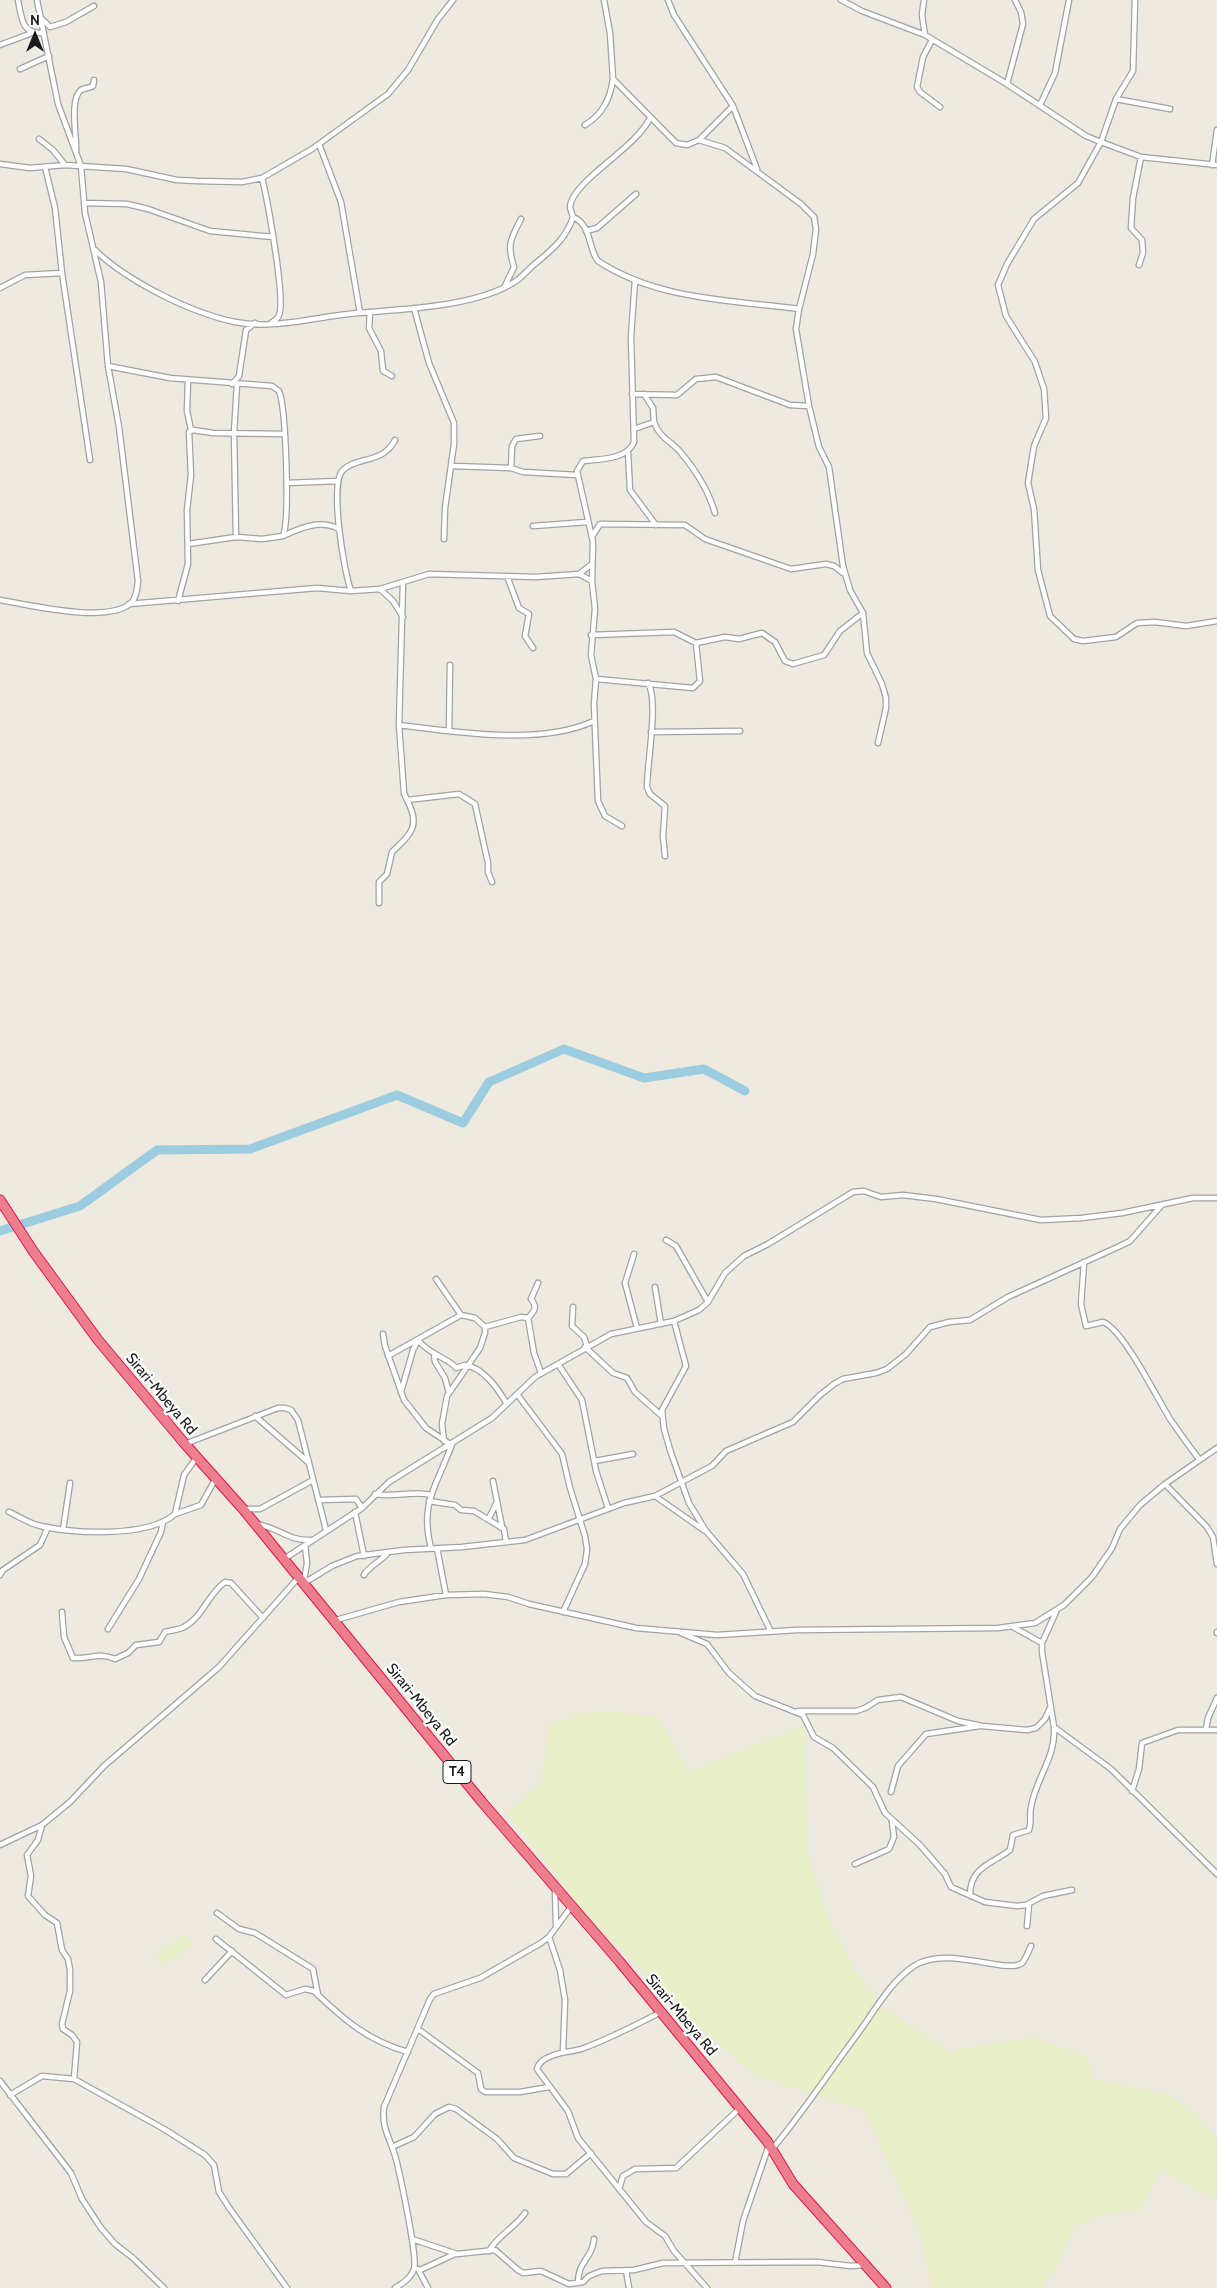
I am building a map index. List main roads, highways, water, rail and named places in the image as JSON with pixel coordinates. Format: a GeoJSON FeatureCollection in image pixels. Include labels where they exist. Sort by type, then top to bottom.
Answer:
{"type":"FeatureCollection","features":[{"type":"Feature","properties":{"kind":"highway","name":"Sirari-Mbeya Rd"},"geometry":{"type":"LineString","coordinates":[[2,1202],[33,1251],[98,1340],[336,1620],[482,1802],[661,2012],[771,2146],[793,2184],[886,2288]]}},
{"type":"Feature","properties":{"kind":"waterway"},"geometry":{"type":"LineString","coordinates":[[0,1231],[80,1206],[157,1150],[250,1149],[397,1095],[463,1123],[489,1082],[564,1049],[644,1078],[704,1069],[745,1091]]}}]}
